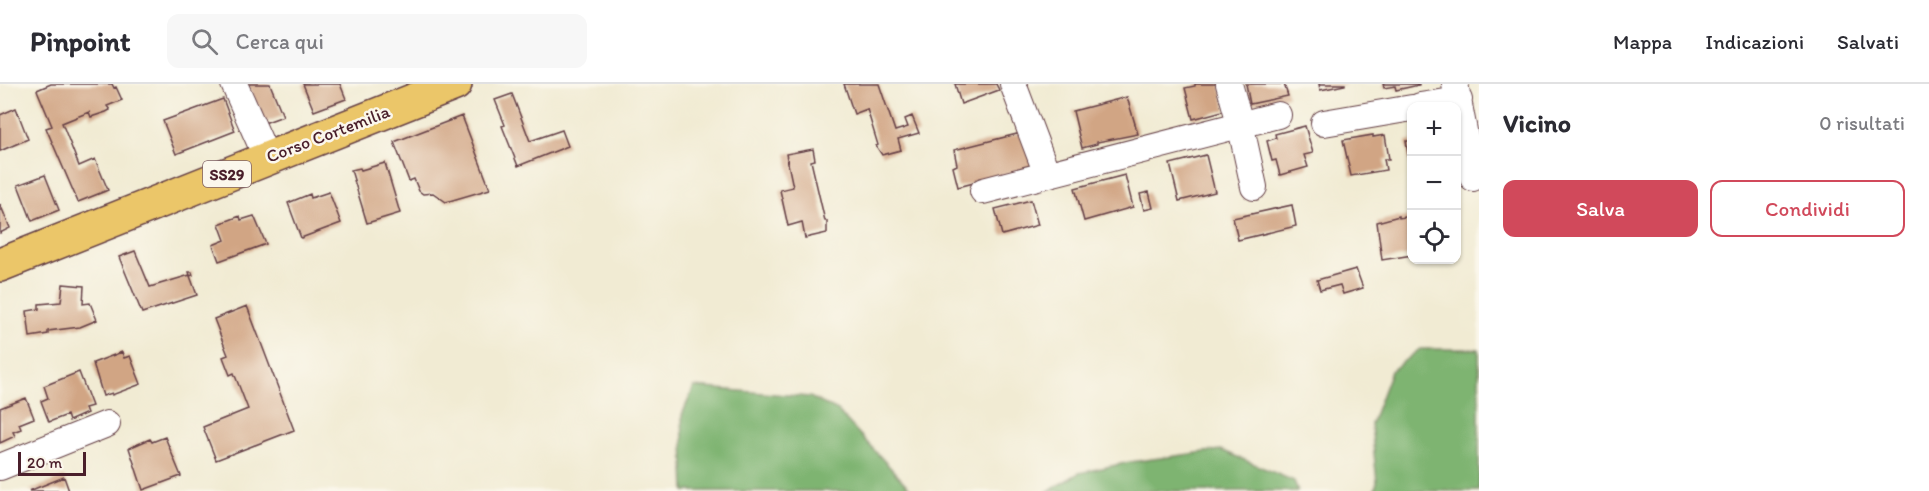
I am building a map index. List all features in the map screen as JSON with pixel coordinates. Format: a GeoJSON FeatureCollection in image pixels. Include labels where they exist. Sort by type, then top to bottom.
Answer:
{"type":"FeatureCollection","features":[{"type":"Feature","properties":{"kind":"main road","name":"Corso Cortemilia"},"geometry":{"type":"LineString","coordinates":[[0,265],[455,84]]}},
{"type":"Feature","properties":{"kind":"street"},"geometry":{"type":"LineString","coordinates":[[234,84],[267,158]]}},
{"type":"Feature","properties":{"kind":"street"},"geometry":{"type":"LineString","coordinates":[[1013,84],[1047,174]]}},
{"type":"Feature","properties":{"kind":"street"},"geometry":{"type":"LineString","coordinates":[[1229,84],[1254,187]]}},
{"type":"Feature","properties":{"kind":"street"},"geometry":{"type":"LineString","coordinates":[[1431,102],[1457,92],[1473,178]]}},
{"type":"Feature","properties":{"kind":"street"},"geometry":{"type":"LineString","coordinates":[[1324,123],[1407,109]]}},
{"type":"Feature","properties":{"kind":"street"},"geometry":{"type":"LineString","coordinates":[[983,191],[1278,115]]}},
{"type":"Feature","properties":{"kind":"street"},"geometry":{"type":"LineString","coordinates":[[0,467],[106,424]]}},
{"type":"Feature","properties":{"kind":"green space"},"geometry":{"type":"Polygon","coordinates":[[[1420,349],[1479,349],[1479,491],[1374,491],[1377,482],[1371,424],[1391,371],[1420,349]]]}},
{"type":"Feature","properties":{"kind":"green space"},"geometry":{"type":"Polygon","coordinates":[[[694,387],[810,397],[838,411],[912,491],[685,491],[682,415],[694,387]]]}},
{"type":"Feature","properties":{"kind":"green space"},"geometry":{"type":"Polygon","coordinates":[[[1221,450],[1294,481],[1298,491],[1048,491],[1079,473],[1130,462],[1221,450]]]}},
{"type":"Feature","properties":{"kind":"building"},"geometry":{"type":"Polygon","coordinates":[[[51,84],[112,84],[114,88],[116,87],[122,100],[107,106],[110,110],[106,112],[91,117],[89,112],[62,123],[79,166],[95,159],[108,190],[78,202],[46,128],[52,126],[37,90],[51,84]]]}},
{"type":"Feature","properties":{"kind":"building"},"geometry":{"type":"Polygon","coordinates":[[[248,84],[270,84],[283,116],[264,123],[248,84]]]}},
{"type":"Feature","properties":{"kind":"building"},"geometry":{"type":"Polygon","coordinates":[[[303,84],[340,84],[346,99],[314,111],[303,84]]]}},
{"type":"Feature","properties":{"kind":"building"},"geometry":{"type":"Polygon","coordinates":[[[844,84],[879,84],[895,131],[908,127],[905,119],[912,116],[919,133],[898,139],[901,150],[882,155],[876,146],[878,145],[867,109],[854,114],[844,84]]]}},
{"type":"Feature","properties":{"kind":"building"},"geometry":{"type":"Polygon","coordinates":[[[955,84],[996,84],[999,90],[961,104],[955,84]]]}},
{"type":"Feature","properties":{"kind":"building"},"geometry":{"type":"Polygon","coordinates":[[[1195,84],[1220,84],[1226,110],[1193,119],[1185,88],[1195,86],[1195,84]]]}},
{"type":"Feature","properties":{"kind":"building"},"geometry":{"type":"Polygon","coordinates":[[[1246,84],[1284,84],[1288,96],[1250,104],[1246,84]]]}},
{"type":"Feature","properties":{"kind":"building"},"geometry":{"type":"Polygon","coordinates":[[[1319,84],[1345,84],[1345,85],[1320,90],[1319,84]]]}},
{"type":"Feature","properties":{"kind":"building"},"geometry":{"type":"Polygon","coordinates":[[[1383,84],[1419,85],[1396,90],[1395,86],[1384,88],[1383,84]]]}},
{"type":"Feature","properties":{"kind":"building"},"geometry":{"type":"Polygon","coordinates":[[[512,94],[530,141],[562,130],[568,146],[518,166],[502,126],[505,125],[495,100],[512,94]]]}},
{"type":"Feature","properties":{"kind":"building"},"geometry":{"type":"Polygon","coordinates":[[[1127,97],[1138,134],[1097,142],[1097,144],[1082,148],[1073,111],[1127,97]]]}},
{"type":"Feature","properties":{"kind":"building"},"geometry":{"type":"Polygon","coordinates":[[[223,99],[235,131],[176,154],[163,121],[223,99]]]}},
{"type":"Feature","properties":{"kind":"building"},"geometry":{"type":"Polygon","coordinates":[[[16,108],[28,139],[0,151],[0,115],[16,108]]]}},
{"type":"Feature","properties":{"kind":"building"},"geometry":{"type":"Polygon","coordinates":[[[462,116],[490,189],[446,202],[433,193],[423,194],[419,191],[414,179],[409,181],[394,142],[462,116]]]}},
{"type":"Feature","properties":{"kind":"building"},"geometry":{"type":"Polygon","coordinates":[[[1305,126],[1313,153],[1304,155],[1308,167],[1280,175],[1276,160],[1272,161],[1267,141],[1276,138],[1275,134],[1305,126]]]}},
{"type":"Feature","properties":{"kind":"building"},"geometry":{"type":"Polygon","coordinates":[[[1021,133],[1036,167],[958,187],[953,167],[957,165],[954,150],[1021,133]]]}},
{"type":"Feature","properties":{"kind":"building"},"geometry":{"type":"Polygon","coordinates":[[[1373,135],[1373,137],[1385,135],[1389,159],[1384,159],[1386,170],[1351,176],[1343,140],[1373,135]]]}},
{"type":"Feature","properties":{"kind":"building"},"geometry":{"type":"Polygon","coordinates":[[[813,149],[815,160],[811,161],[825,221],[827,221],[827,233],[805,238],[802,222],[788,226],[780,190],[793,187],[786,154],[813,149]]]}},
{"type":"Feature","properties":{"kind":"building"},"geometry":{"type":"Polygon","coordinates":[[[1206,155],[1215,192],[1179,201],[1170,164],[1206,155]]]}},
{"type":"Feature","properties":{"kind":"building"},"geometry":{"type":"Polygon","coordinates":[[[385,163],[400,213],[367,223],[351,170],[360,168],[361,170],[385,163]]]}},
{"type":"Feature","properties":{"kind":"building"},"geometry":{"type":"Polygon","coordinates":[[[45,175],[59,210],[32,221],[18,185],[45,175]]]}},
{"type":"Feature","properties":{"kind":"building"},"geometry":{"type":"Polygon","coordinates":[[[1125,175],[1133,207],[1084,221],[1075,188],[1125,175]]]}},
{"type":"Feature","properties":{"kind":"building"},"geometry":{"type":"Polygon","coordinates":[[[329,192],[341,223],[301,238],[288,203],[310,194],[311,198],[329,192]]]}},
{"type":"Feature","properties":{"kind":"building"},"geometry":{"type":"Polygon","coordinates":[[[1149,192],[1153,208],[1144,210],[1140,194],[1149,192]]]}},
{"type":"Feature","properties":{"kind":"building"},"geometry":{"type":"Polygon","coordinates":[[[1031,200],[1038,225],[1002,235],[995,209],[1031,200]]]}},
{"type":"Feature","properties":{"kind":"building"},"geometry":{"type":"Polygon","coordinates":[[[0,204],[10,228],[0,233],[0,204]]]}},
{"type":"Feature","properties":{"kind":"building"},"geometry":{"type":"Polygon","coordinates":[[[1292,205],[1296,226],[1238,240],[1233,218],[1292,205]]]}},
{"type":"Feature","properties":{"kind":"building"},"geometry":{"type":"Polygon","coordinates":[[[240,216],[241,220],[254,216],[266,244],[219,261],[213,245],[225,240],[219,224],[240,216]]]}},
{"type":"Feature","properties":{"kind":"building"},"geometry":{"type":"Polygon","coordinates":[[[1399,216],[1399,218],[1407,217],[1407,256],[1382,260],[1377,222],[1399,216]]]}},
{"type":"Feature","properties":{"kind":"building"},"geometry":{"type":"Polygon","coordinates":[[[135,251],[150,287],[190,275],[189,272],[192,272],[193,275],[190,276],[197,295],[142,313],[119,257],[135,251]]]}},
{"type":"Feature","properties":{"kind":"building"},"geometry":{"type":"Polygon","coordinates":[[[1356,269],[1363,288],[1343,294],[1340,285],[1320,290],[1317,280],[1356,269]]]}},
{"type":"Feature","properties":{"kind":"building"},"geometry":{"type":"Polygon","coordinates":[[[63,284],[84,286],[83,304],[90,303],[97,320],[80,327],[48,331],[48,334],[30,337],[27,311],[39,309],[39,304],[61,302],[63,284]]]}},
{"type":"Feature","properties":{"kind":"building"},"geometry":{"type":"Polygon","coordinates":[[[247,306],[294,430],[216,460],[203,427],[248,409],[234,373],[230,375],[223,357],[228,355],[214,319],[247,306]]]}},
{"type":"Feature","properties":{"kind":"building"},"geometry":{"type":"Polygon","coordinates":[[[122,352],[124,358],[130,356],[141,384],[103,396],[93,363],[122,352]]]}},
{"type":"Feature","properties":{"kind":"building"},"geometry":{"type":"Polygon","coordinates":[[[79,372],[92,406],[85,408],[87,413],[69,421],[67,415],[49,422],[41,401],[48,398],[44,386],[79,372]]]}},
{"type":"Feature","properties":{"kind":"building"},"geometry":{"type":"Polygon","coordinates":[[[26,398],[34,418],[19,424],[21,429],[13,432],[15,436],[0,443],[0,408],[26,398]]]}},
{"type":"Feature","properties":{"kind":"building"},"geometry":{"type":"Polygon","coordinates":[[[165,437],[181,476],[143,490],[129,448],[150,439],[152,442],[165,437]]]}},
{"type":"Feature","properties":{"kind":"building"},"geometry":{"type":"Polygon","coordinates":[[[64,477],[69,491],[29,491],[64,477]]]}}]}
